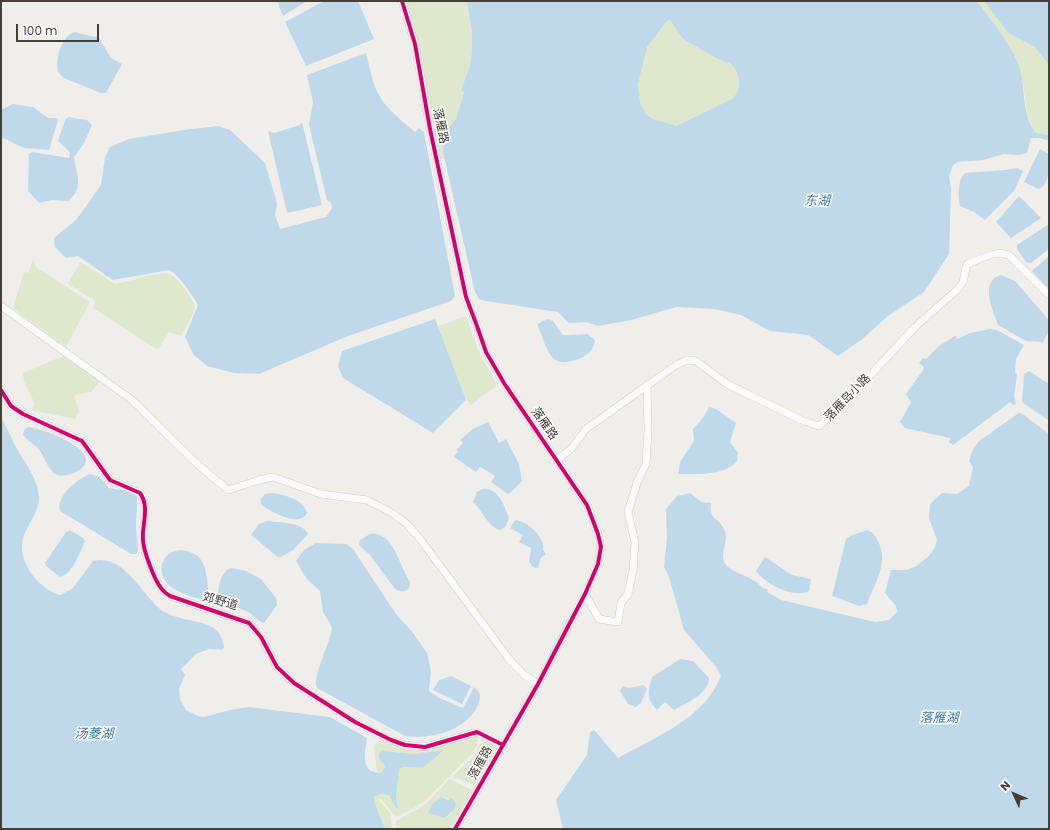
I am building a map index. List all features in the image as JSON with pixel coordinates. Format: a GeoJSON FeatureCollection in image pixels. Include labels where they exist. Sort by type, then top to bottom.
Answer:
{"type":"FeatureCollection","features":[{"type":"Feature","properties":{"kind":"street","name":"落雁路"},"geometry":{"type":"LineString","coordinates":[[402,1],[414,44],[430,129],[466,298],[486,352],[525,414],[587,505],[600,541],[600,559],[586,594],[538,684],[455,829]]}},
{"type":"Feature","properties":{"kind":"street","name":"落雁岛小路"},"geometry":{"type":"LineString","coordinates":[[557,460],[571,449],[586,429],[676,365],[687,360],[692,360],[727,384],[801,420],[819,426],[837,411],[912,331],[958,289],[962,282],[967,264],[996,254],[1006,254],[1015,260],[1049,295]]}},
{"type":"Feature","properties":{"kind":"street"},"geometry":{"type":"LineString","coordinates":[[1,306],[132,400],[196,463],[228,490],[273,477],[321,494],[367,500],[392,513],[407,524],[420,539],[509,660],[523,674],[538,684]]}},
{"type":"Feature","properties":{"kind":"street"},"geometry":{"type":"LineString","coordinates":[[586,594],[599,619],[602,621],[618,622],[621,603],[628,594],[633,570],[635,543],[628,512],[638,480],[646,464],[648,424],[647,385]]}},
{"type":"Feature","properties":{"kind":"street","name":"郊野道"},"geometry":{"type":"LineString","coordinates":[[1,390],[11,406],[23,414],[82,441],[110,480],[140,493],[146,509],[142,538],[144,547],[161,589],[170,596],[246,621],[261,637],[277,667],[294,683],[355,722],[391,740],[405,745],[425,747],[477,732],[502,745]]}},
{"type":"Feature","properties":{"kind":"green space"},"geometry":{"type":"Polygon","coordinates":[[[406,1],[467,1],[472,31],[470,66],[461,90],[464,92],[456,119],[446,129],[443,152],[444,159],[439,159],[418,39],[406,1]]]}},
{"type":"Feature","properties":{"kind":"green space"},"geometry":{"type":"Polygon","coordinates":[[[977,1],[984,1],[1008,33],[1035,47],[1048,63],[1049,135],[1036,133],[1032,127],[1027,113],[1023,82],[1013,55],[1002,36],[977,1]]]}},
{"type":"Feature","properties":{"kind":"green space"},"geometry":{"type":"Polygon","coordinates":[[[670,20],[683,39],[716,58],[731,64],[736,72],[739,82],[738,91],[732,99],[676,126],[659,121],[645,112],[640,98],[639,88],[640,68],[645,50],[654,35],[666,22],[670,20]]]}},
{"type":"Feature","properties":{"kind":"green space"},"geometry":{"type":"Polygon","coordinates":[[[33,259],[36,267],[90,302],[66,347],[13,308],[24,272],[28,273],[33,259]]]}},
{"type":"Feature","properties":{"kind":"green space"},"geometry":{"type":"Polygon","coordinates":[[[80,262],[115,284],[152,275],[171,275],[184,288],[195,305],[192,316],[181,336],[169,332],[158,350],[93,308],[95,303],[94,300],[68,284],[80,262]]]}},
{"type":"Feature","properties":{"kind":"green space"},"geometry":{"type":"Polygon","coordinates":[[[466,316],[478,350],[497,385],[471,405],[460,389],[438,326],[466,316]]]}},
{"type":"Feature","properties":{"kind":"green space"},"geometry":{"type":"Polygon","coordinates":[[[63,356],[100,381],[91,392],[74,395],[79,411],[75,419],[32,410],[35,404],[24,381],[23,373],[63,356]]]}},
{"type":"Feature","properties":{"kind":"green space"},"geometry":{"type":"Polygon","coordinates":[[[475,735],[478,736],[477,745],[472,753],[426,800],[396,817],[380,798],[378,799],[390,813],[392,829],[385,829],[374,801],[374,797],[379,794],[389,795],[397,810],[399,808],[396,799],[399,769],[403,767],[423,768],[437,755],[444,751],[415,754],[383,751],[379,753],[379,759],[384,764],[385,768],[377,773],[374,746],[382,737],[411,748],[475,735]]]}},
{"type":"Feature","properties":{"kind":"green space"},"geometry":{"type":"Polygon","coordinates":[[[483,736],[494,743],[496,748],[475,785],[452,777],[476,754],[483,736]]]}},
{"type":"Feature","properties":{"kind":"green space"},"geometry":{"type":"Polygon","coordinates":[[[449,779],[472,790],[450,829],[396,829],[396,821],[426,804],[449,779]],[[441,797],[432,804],[428,813],[445,818],[451,814],[449,799],[441,797]]]}},
{"type":"Feature","properties":{"kind":"water"},"geometry":{"type":"Polygon","coordinates":[[[277,1],[307,1],[283,16],[277,1]]]}},
{"type":"Feature","properties":{"kind":"water"},"geometry":{"type":"Polygon","coordinates":[[[324,1],[358,1],[374,39],[306,66],[285,22],[324,1]]]}},
{"type":"Feature","properties":{"kind":"water","name":"东湖"},"geometry":{"type":"Polygon","coordinates":[[[467,1],[977,1],[1011,49],[1019,66],[1026,109],[1031,126],[1036,133],[1049,135],[1049,141],[1040,138],[1031,138],[1027,153],[1019,155],[1003,154],[984,160],[958,162],[953,165],[949,177],[951,189],[949,254],[924,292],[888,316],[861,340],[838,356],[808,335],[770,331],[741,315],[714,309],[676,307],[631,320],[598,326],[586,322],[569,323],[558,312],[486,301],[479,299],[475,292],[443,152],[444,133],[456,119],[464,92],[461,90],[470,66],[472,31],[467,1]],[[670,20],[666,22],[647,47],[638,84],[640,102],[646,114],[653,119],[676,126],[732,99],[738,91],[739,86],[738,77],[731,64],[716,58],[683,39],[670,20]]]}},
{"type":"Feature","properties":{"kind":"water"},"geometry":{"type":"Polygon","coordinates":[[[984,1],[1049,1],[1049,65],[1035,47],[1008,33],[984,1]]]}},
{"type":"Feature","properties":{"kind":"water"},"geometry":{"type":"Polygon","coordinates":[[[75,32],[95,37],[98,36],[111,58],[122,64],[106,93],[101,93],[64,78],[58,72],[57,61],[60,49],[66,38],[75,32]]]}},
{"type":"Feature","properties":{"kind":"water"},"geometry":{"type":"Polygon","coordinates":[[[366,53],[375,87],[382,100],[392,112],[415,132],[419,128],[424,132],[455,296],[451,301],[348,336],[259,374],[234,373],[207,366],[193,354],[185,337],[198,305],[185,285],[174,273],[169,270],[113,280],[78,256],[66,258],[55,247],[54,238],[77,219],[101,185],[105,157],[110,147],[129,139],[218,126],[230,130],[265,163],[276,199],[277,205],[275,215],[280,229],[326,217],[332,208],[331,203],[327,200],[309,125],[313,102],[307,75],[366,53]]]}},
{"type":"Feature","properties":{"kind":"water"},"geometry":{"type":"Polygon","coordinates":[[[13,104],[33,107],[48,118],[55,118],[58,120],[49,150],[24,148],[1,137],[1,110],[13,104]]]}},
{"type":"Feature","properties":{"kind":"water"},"geometry":{"type":"Polygon","coordinates":[[[68,117],[87,120],[92,125],[84,143],[74,157],[78,186],[73,196],[68,201],[52,200],[39,203],[28,191],[29,154],[32,152],[69,158],[70,152],[58,141],[65,120],[68,117]]]}},
{"type":"Feature","properties":{"kind":"water"},"geometry":{"type":"Polygon","coordinates":[[[302,122],[322,205],[287,213],[268,131],[274,133],[300,125],[302,122]]]}},
{"type":"Feature","properties":{"kind":"water"},"geometry":{"type":"Polygon","coordinates":[[[1040,149],[1049,154],[1049,164],[1047,180],[1042,187],[1038,189],[1024,182],[1040,149]]]}},
{"type":"Feature","properties":{"kind":"water"},"geometry":{"type":"Polygon","coordinates":[[[1017,168],[1023,171],[1014,191],[985,220],[974,212],[960,206],[959,184],[965,173],[1017,168]]]}},
{"type":"Feature","properties":{"kind":"water"},"geometry":{"type":"Polygon","coordinates":[[[1019,196],[1041,218],[1011,238],[996,222],[1019,196]]]}},
{"type":"Feature","properties":{"kind":"water"},"geometry":{"type":"Polygon","coordinates":[[[1049,224],[1049,249],[1031,263],[1026,262],[1017,249],[1017,245],[1049,224]]]}},
{"type":"Feature","properties":{"kind":"water"},"geometry":{"type":"Polygon","coordinates":[[[1049,256],[1049,287],[1047,287],[1032,271],[1049,256]]]}},
{"type":"Feature","properties":{"kind":"water"},"geometry":{"type":"Polygon","coordinates":[[[1001,275],[1015,281],[1048,319],[1049,331],[1043,342],[1026,341],[998,325],[991,305],[989,290],[994,278],[1001,275]]]}},
{"type":"Feature","properties":{"kind":"water"},"geometry":{"type":"Polygon","coordinates":[[[435,319],[466,400],[433,433],[343,378],[338,366],[342,351],[435,319]]]}},
{"type":"Feature","properties":{"kind":"water"},"geometry":{"type":"Polygon","coordinates":[[[548,319],[553,321],[563,335],[587,334],[595,340],[591,351],[587,355],[572,361],[557,361],[550,354],[537,324],[548,319]]]}},
{"type":"Feature","properties":{"kind":"water"},"geometry":{"type":"Polygon","coordinates":[[[990,329],[997,330],[1024,345],[1016,359],[1015,372],[1017,375],[1014,396],[1016,404],[1013,405],[1010,402],[953,445],[949,442],[950,438],[905,428],[900,422],[911,402],[906,394],[923,370],[924,367],[919,363],[923,358],[926,359],[939,346],[955,336],[957,339],[970,333],[990,329]]]}},
{"type":"Feature","properties":{"kind":"water"},"geometry":{"type":"Polygon","coordinates":[[[1029,371],[1049,384],[1049,421],[1022,402],[1024,374],[1029,371]]]}},
{"type":"Feature","properties":{"kind":"water"},"geometry":{"type":"Polygon","coordinates":[[[709,407],[716,409],[736,423],[730,442],[738,453],[737,461],[732,466],[718,472],[678,474],[680,462],[694,441],[693,429],[703,418],[709,407]]]}},
{"type":"Feature","properties":{"kind":"water","name":"落雁湖"},"geometry":{"type":"Polygon","coordinates":[[[1019,413],[1024,415],[1049,434],[1049,829],[563,829],[556,800],[587,755],[590,732],[594,730],[618,758],[662,734],[691,715],[703,704],[713,691],[721,676],[716,667],[684,630],[669,577],[664,567],[667,539],[666,509],[677,496],[690,493],[702,502],[711,503],[711,513],[722,525],[726,536],[723,556],[726,565],[730,569],[755,581],[768,590],[767,592],[781,600],[875,622],[889,620],[897,612],[896,606],[885,593],[891,570],[906,570],[915,567],[929,556],[935,547],[937,540],[929,518],[930,504],[942,493],[957,494],[969,486],[973,467],[969,461],[973,449],[979,441],[1019,413]]]}},
{"type":"Feature","properties":{"kind":"water","name":"汤菱湖"},"geometry":{"type":"Polygon","coordinates":[[[1,418],[13,442],[30,470],[38,490],[39,503],[24,535],[22,544],[25,563],[43,586],[60,595],[72,589],[93,561],[104,560],[122,568],[160,609],[175,617],[210,626],[220,635],[224,647],[223,650],[209,649],[196,654],[181,669],[185,675],[179,689],[180,699],[186,710],[198,716],[204,717],[249,707],[330,717],[367,738],[365,762],[370,770],[376,773],[383,771],[385,768],[384,764],[379,759],[379,753],[383,751],[415,754],[444,750],[423,768],[403,767],[399,769],[396,799],[399,809],[396,808],[389,795],[380,794],[374,797],[374,801],[385,829],[1,829],[1,418]]]}},
{"type":"Feature","properties":{"kind":"water"},"geometry":{"type":"Polygon","coordinates":[[[488,422],[499,443],[506,439],[519,464],[522,481],[508,494],[491,482],[495,476],[480,467],[476,472],[454,457],[458,451],[456,450],[463,443],[460,440],[473,429],[488,422]]]}},
{"type":"Feature","properties":{"kind":"water"},"geometry":{"type":"Polygon","coordinates":[[[28,427],[52,434],[70,442],[83,453],[86,459],[83,467],[75,473],[61,476],[57,475],[50,469],[40,450],[23,435],[24,430],[28,427]]]}},
{"type":"Feature","properties":{"kind":"water"},"geometry":{"type":"Polygon","coordinates":[[[90,474],[100,477],[109,488],[134,492],[137,497],[136,527],[138,551],[136,554],[131,554],[60,511],[61,500],[64,494],[79,480],[90,474]]]}},
{"type":"Feature","properties":{"kind":"water"},"geometry":{"type":"Polygon","coordinates":[[[482,489],[493,491],[503,503],[509,518],[506,526],[501,530],[489,523],[473,502],[477,492],[482,489]]]}},
{"type":"Feature","properties":{"kind":"water"},"geometry":{"type":"Polygon","coordinates":[[[271,493],[293,498],[305,508],[307,513],[299,519],[291,519],[268,509],[261,504],[261,499],[265,494],[271,493]]]}},
{"type":"Feature","properties":{"kind":"water"},"geometry":{"type":"Polygon","coordinates":[[[515,520],[525,523],[535,530],[542,540],[543,550],[546,554],[541,558],[538,568],[533,567],[529,562],[531,548],[519,542],[523,535],[510,528],[515,520]]]}},
{"type":"Feature","properties":{"kind":"water"},"geometry":{"type":"Polygon","coordinates":[[[267,521],[296,525],[305,530],[308,534],[293,550],[279,558],[251,535],[259,524],[267,521]]]}},
{"type":"Feature","properties":{"kind":"water"},"geometry":{"type":"Polygon","coordinates":[[[70,530],[83,538],[85,541],[69,572],[60,577],[46,566],[45,563],[66,532],[70,530]]]}},
{"type":"Feature","properties":{"kind":"water"},"geometry":{"type":"Polygon","coordinates":[[[867,530],[874,534],[878,541],[882,557],[880,573],[867,604],[859,606],[832,596],[846,539],[867,530]]]}},
{"type":"Feature","properties":{"kind":"water"},"geometry":{"type":"Polygon","coordinates":[[[370,534],[385,538],[395,551],[410,582],[409,588],[406,591],[398,591],[395,589],[370,555],[359,545],[360,540],[370,534]]]}},
{"type":"Feature","properties":{"kind":"water"},"geometry":{"type":"Polygon","coordinates":[[[316,543],[346,544],[353,549],[396,614],[413,633],[427,653],[431,671],[429,691],[439,698],[463,708],[474,687],[478,691],[480,697],[478,705],[465,721],[446,732],[436,735],[415,737],[405,736],[317,688],[317,676],[332,627],[323,612],[320,591],[306,578],[296,561],[304,550],[316,543]]]}},
{"type":"Feature","properties":{"kind":"water"},"geometry":{"type":"Polygon","coordinates":[[[182,550],[197,556],[204,565],[209,593],[204,599],[195,598],[179,592],[170,586],[163,577],[162,566],[166,556],[170,553],[182,550]]]}},
{"type":"Feature","properties":{"kind":"water"},"geometry":{"type":"Polygon","coordinates":[[[765,557],[792,575],[811,579],[809,591],[803,593],[788,592],[766,581],[756,571],[765,557]]]}},
{"type":"Feature","properties":{"kind":"water"},"geometry":{"type":"Polygon","coordinates":[[[231,568],[246,571],[261,579],[276,598],[277,605],[264,623],[248,612],[229,605],[218,598],[218,590],[222,577],[227,570],[231,568]]]}},
{"type":"Feature","properties":{"kind":"water"},"geometry":{"type":"Polygon","coordinates":[[[680,659],[693,661],[709,678],[706,688],[696,697],[674,710],[665,702],[657,710],[653,706],[649,695],[652,677],[680,659]]]}},
{"type":"Feature","properties":{"kind":"water"},"geometry":{"type":"Polygon","coordinates":[[[451,676],[471,686],[462,704],[433,690],[439,680],[451,676]]]}},
{"type":"Feature","properties":{"kind":"water"},"geometry":{"type":"Polygon","coordinates":[[[644,685],[647,689],[641,703],[636,707],[628,704],[620,691],[623,686],[629,688],[644,685]]]}},
{"type":"Feature","properties":{"kind":"water"},"geometry":{"type":"Polygon","coordinates":[[[441,797],[448,800],[452,798],[456,803],[455,808],[445,818],[428,813],[432,804],[441,797]]]}},
{"type":"Feature","properties":{"kind":"cycle path"},"geometry":{"type":"LineString","coordinates":[[402,1],[415,44],[430,129],[466,297],[486,352],[504,383],[587,505],[598,534],[601,547],[598,564],[585,594],[538,684],[455,829]]}},
{"type":"Feature","properties":{"kind":"cycle path"},"geometry":{"type":"LineString","coordinates":[[1,390],[11,406],[23,414],[82,441],[110,480],[140,493],[145,504],[143,544],[158,584],[170,596],[249,623],[261,637],[277,667],[294,683],[355,722],[391,740],[405,745],[425,747],[477,732],[503,745]]}}]}
